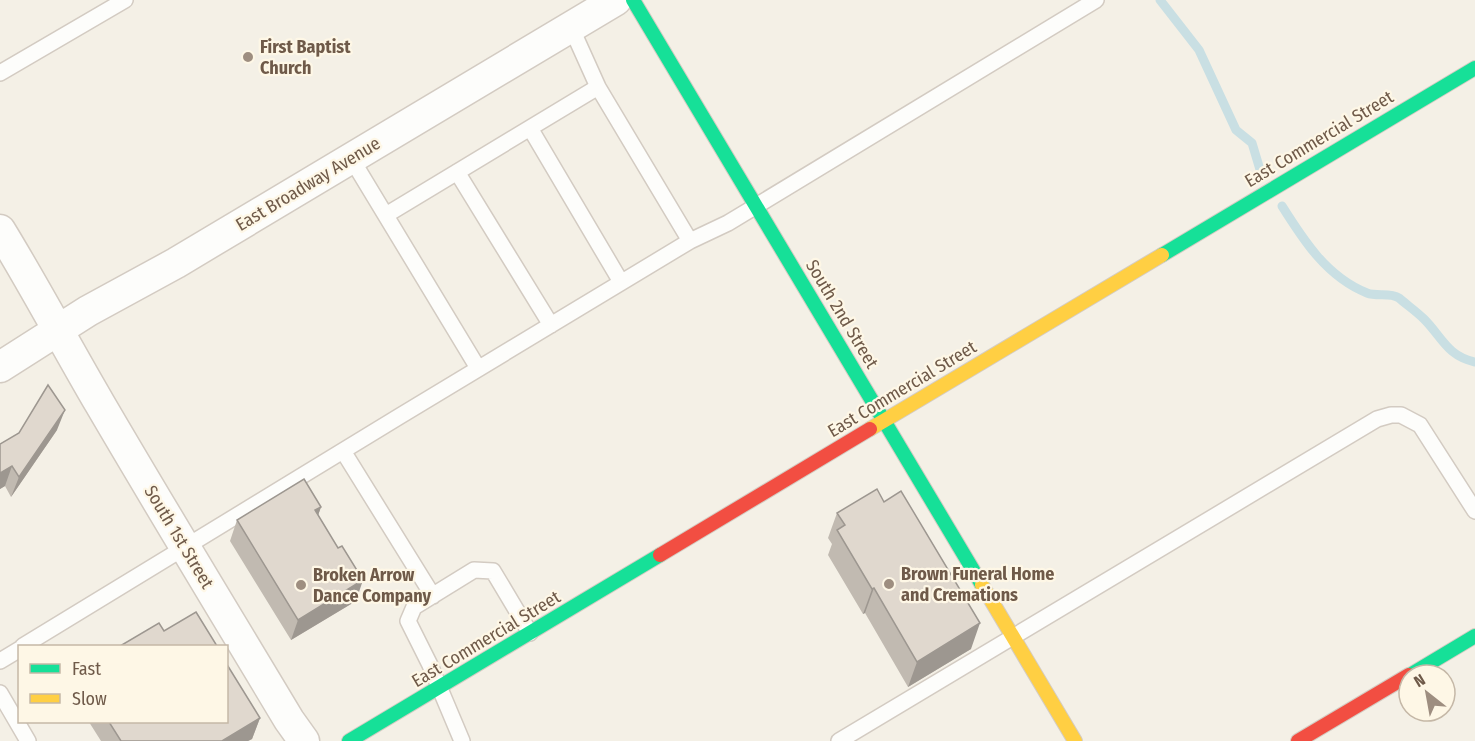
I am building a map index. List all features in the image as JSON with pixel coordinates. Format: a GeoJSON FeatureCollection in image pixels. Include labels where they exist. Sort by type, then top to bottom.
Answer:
{"type":"FeatureCollection","features":[{"type":"Feature","properties":{"kind":"street","name":"East Broadway Avenue"},"geometry":{"type":"LineString","coordinates":[[0,367],[88,311],[176,263],[616,0]]}},
{"type":"Feature","properties":{"kind":"street","name":"South 2nd Street"},"geometry":{"type":"LineString","coordinates":[[633,0],[1075,741]]}},
{"type":"Feature","properties":{"kind":"street","name":"East Commercial Street"},"geometry":{"type":"LineString","coordinates":[[349,741],[1475,68]]}},
{"type":"Feature","properties":{"kind":"street","name":"South 1st Street"},"geometry":{"type":"LineString","coordinates":[[0,230],[31,279],[184,548],[304,741]]}},
{"type":"Feature","properties":{"kind":"street"},"geometry":{"type":"LineString","coordinates":[[1429,663],[1475,636]]}},
{"type":"Feature","properties":{"kind":"street"},"geometry":{"type":"LineString","coordinates":[[1299,741],[1397,682]]}},
{"type":"Feature","properties":{"kind":"lane"},"geometry":{"type":"LineString","coordinates":[[0,73],[125,0]]}},
{"type":"Feature","properties":{"kind":"lane"},"geometry":{"type":"LineString","coordinates":[[26,645],[478,368],[690,241],[756,207],[1096,0]]}},
{"type":"Feature","properties":{"kind":"lane"},"geometry":{"type":"LineString","coordinates":[[571,27],[598,87],[690,241]]}},
{"type":"Feature","properties":{"kind":"lane"},"geometry":{"type":"LineString","coordinates":[[386,214],[598,87]]}},
{"type":"Feature","properties":{"kind":"lane"},"geometry":{"type":"LineString","coordinates":[[530,128],[621,282]]}},
{"type":"Feature","properties":{"kind":"lane"},"geometry":{"type":"LineString","coordinates":[[351,158],[478,368]]}},
{"type":"Feature","properties":{"kind":"lane"},"geometry":{"type":"LineString","coordinates":[[457,172],[551,325]]}},
{"type":"Feature","properties":{"kind":"lane"},"geometry":{"type":"LineString","coordinates":[[839,741],[1377,419],[1401,415],[1420,425],[1475,511]]}},
{"type":"Feature","properties":{"kind":"lane"},"geometry":{"type":"LineString","coordinates":[[343,452],[433,596]]}},
{"type":"Feature","properties":{"kind":"lane"},"geometry":{"type":"LineString","coordinates":[[462,741],[440,687],[408,621],[414,607],[474,570],[493,571],[530,633]]}},
{"type":"Feature","properties":{"kind":"lane"},"geometry":{"type":"LineString","coordinates":[[0,661],[18,650]]}},
{"type":"Feature","properties":{"kind":"lane"},"geometry":{"type":"LineString","coordinates":[[0,693],[28,741]]}},
{"type":"Feature","properties":{"kind":"building"},"geometry":{"type":"Polygon","coordinates":[[[48,385],[65,410],[19,477],[12,466],[0,473],[0,444],[19,433],[48,385]]]}},
{"type":"Feature","properties":{"kind":"building","name":"Broken Arrow Dance Company"},"geometry":{"type":"Polygon","coordinates":[[[304,479],[321,507],[315,510],[338,548],[342,546],[363,580],[298,620],[237,520],[304,479]]]}},
{"type":"Feature","properties":{"kind":"building","name":"Brown Funeral Home and Cremations"},"geometry":{"type":"Polygon","coordinates":[[[877,489],[884,502],[901,491],[980,623],[917,662],[837,530],[845,525],[837,513],[877,489]]]}},
{"type":"Feature","properties":{"kind":"building"},"geometry":{"type":"Polygon","coordinates":[[[196,612],[216,645],[122,645],[159,623],[164,631],[196,612]]]}},
{"type":"Feature","properties":{"kind":"building"},"geometry":{"type":"Polygon","coordinates":[[[228,666],[260,718],[222,741],[121,741],[110,723],[228,723],[228,666]]]}},
{"type":"Feature","properties":{"kind":"waterway"},"geometry":{"type":"LineString","coordinates":[[1160,0],[1199,50],[1236,130],[1252,143],[1261,173]]}},
{"type":"Feature","properties":{"kind":"waterway"},"geometry":{"type":"LineString","coordinates":[[1282,206],[1308,245],[1340,278],[1367,293],[1392,295],[1399,298],[1424,319],[1451,351],[1475,362]]}},
{"type":"Feature","properties":{"kind":"traffic: fast"},"geometry":{"type":"LineString","coordinates":[[633,0],[982,585]]}},
{"type":"Feature","properties":{"kind":"traffic: fast"},"geometry":{"type":"LineString","coordinates":[[1162,255],[1475,68]]}},
{"type":"Feature","properties":{"kind":"traffic: fast"},"geometry":{"type":"LineString","coordinates":[[349,741],[660,555]]}},
{"type":"Feature","properties":{"kind":"traffic: fast"},"geometry":{"type":"LineString","coordinates":[[1430,663],[1475,636]]}},
{"type":"Feature","properties":{"kind":"traffic: slow"},"geometry":{"type":"LineString","coordinates":[[870,429],[1162,255]]}},
{"type":"Feature","properties":{"kind":"traffic: slow"},"geometry":{"type":"LineString","coordinates":[[982,585],[1075,741]]}},
{"type":"Feature","properties":{"kind":"traffic: jam"},"geometry":{"type":"LineString","coordinates":[[660,555],[870,429]]}},
{"type":"Feature","properties":{"kind":"traffic: jam"},"geometry":{"type":"LineString","coordinates":[[1298,741],[1397,682]]}},
{"type":"Feature","properties":{"kind":"place","name":"First Baptist Church"},"geometry":{"type":"Point","coordinates":[248,57]}},
{"type":"Feature","properties":{"kind":"place","name":"Brown Funeral Home and Cremations"},"geometry":{"type":"Point","coordinates":[889,584]}},
{"type":"Feature","properties":{"kind":"place","name":"Broken Arrow Dance Company"},"geometry":{"type":"Point","coordinates":[301,585]}}]}
